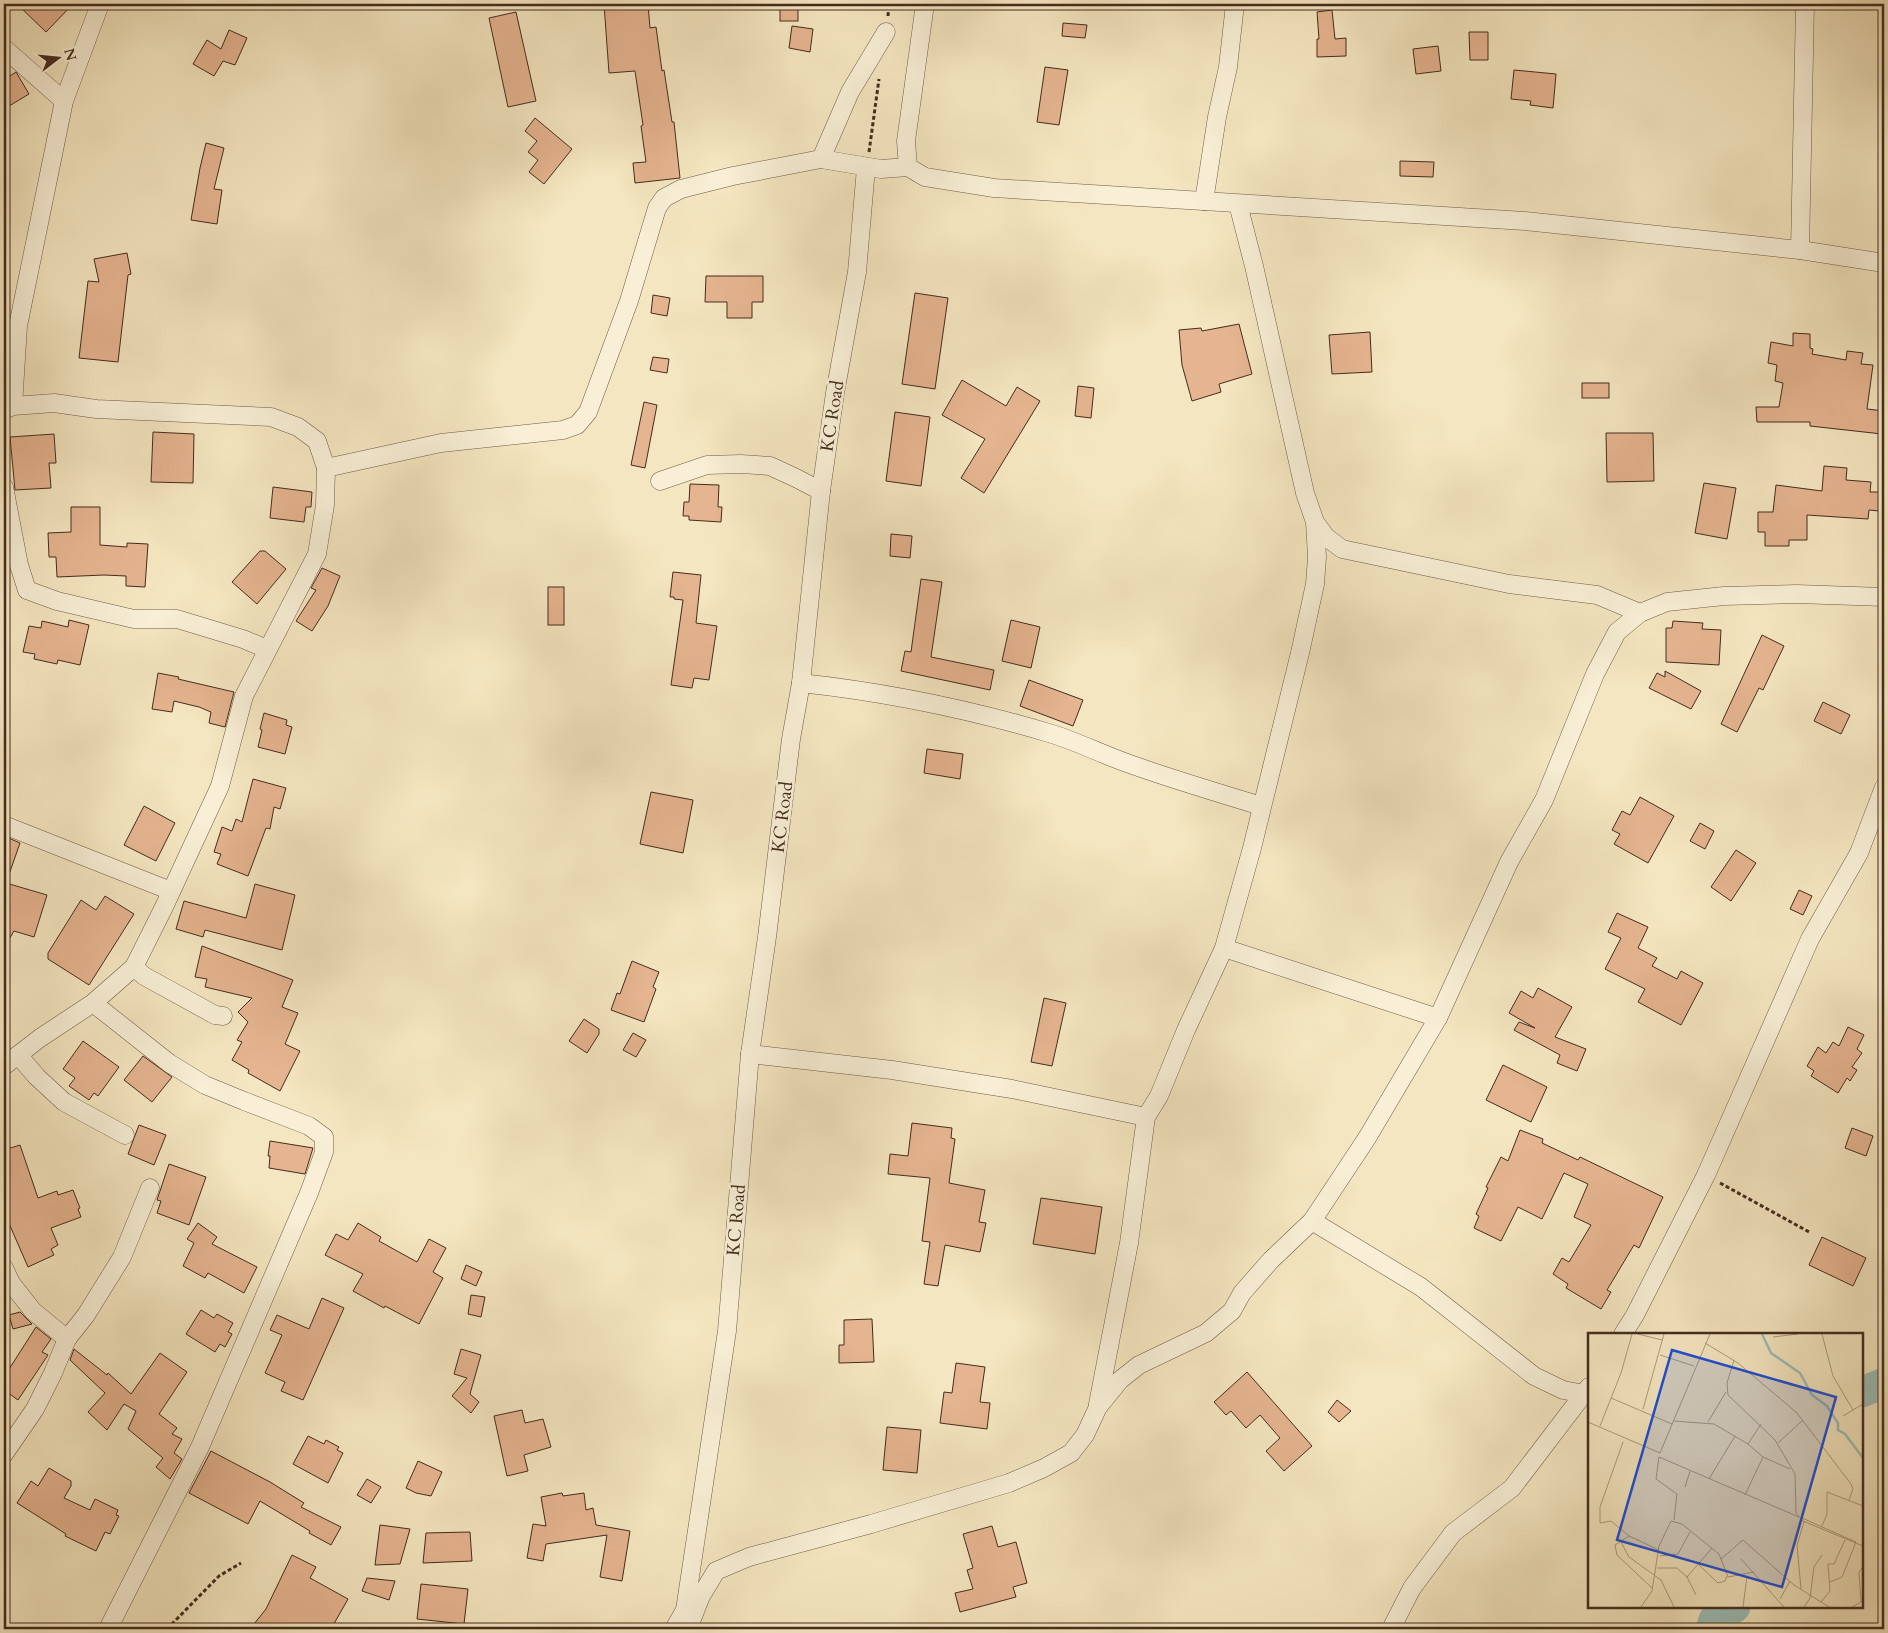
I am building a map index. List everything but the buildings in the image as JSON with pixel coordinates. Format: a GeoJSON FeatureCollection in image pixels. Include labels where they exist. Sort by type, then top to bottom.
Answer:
{"type":"FeatureCollection","features":[{"type":"Feature","properties":{"kind":"street"},"geometry":{"type":"LineString","coordinates":[[4,1066],[92,1002],[134,967],[220,786],[244,696],[317,554],[325,505],[326,468],[317,440],[298,427],[271,417],[96,409],[54,403],[9,408],[18,326],[64,101],[100,4]]}},
{"type":"Feature","properties":{"kind":"street"},"geometry":{"type":"LineString","coordinates":[[908,167],[906,140],[926,4]]}},
{"type":"Feature","properties":{"kind":"street"},"geometry":{"type":"LineString","coordinates":[[1204,201],[1217,117],[1228,66],[1235,4]]}},
{"type":"Feature","properties":{"kind":"street"},"geometry":{"type":"LineString","coordinates":[[1800,250],[1805,4]]}},
{"type":"Feature","properties":{"kind":"street"},"geometry":{"type":"LineString","coordinates":[[821,159],[850,92],[886,32]]}},
{"type":"Feature","properties":{"kind":"street"},"geometry":{"type":"LineString","coordinates":[[4,48],[64,101]]}},
{"type":"Feature","properties":{"kind":"street"},"geometry":{"type":"LineString","coordinates":[[326,468],[441,443],[563,430],[577,425],[588,412],[629,301],[657,208],[664,198],[681,189],[724,178],[821,159],[866,168],[908,167],[925,177],[994,188],[1525,221],[1800,250],[1884,263]]}},
{"type":"Feature","properties":{"kind":"street","name":"KC Road"},"geometry":{"type":"LineString","coordinates":[[674,1629],[685,1610],[727,1331],[750,1054],[767,937],[791,739],[801,683],[820,491],[835,392],[857,272],[866,168]]}},
{"type":"Feature","properties":{"kind":"street"},"geometry":{"type":"LineString","coordinates":[[688,1629],[701,1596],[716,1571],[749,1557],[872,1524],[1009,1483],[1044,1468],[1071,1453],[1085,1435],[1098,1407],[1129,1243],[1146,1117],[1159,1096],[1186,1030],[1224,948],[1281,734],[1315,584],[1317,557],[1315,522],[1305,493],[1254,266],[1238,204]]}},
{"type":"Feature","properties":{"kind":"street"},"geometry":{"type":"LineString","coordinates":[[660,481],[707,465],[741,464],[770,466],[820,491]]}},
{"type":"Feature","properties":{"kind":"street"},"geometry":{"type":"LineString","coordinates":[[4,487],[19,565],[27,590],[57,601],[134,619],[177,619],[244,639],[267,649]]}},
{"type":"Feature","properties":{"kind":"street"},"geometry":{"type":"LineString","coordinates":[[1315,522],[1326,537],[1342,549],[1509,584],[1597,595],[1640,613]]}},
{"type":"Feature","properties":{"kind":"street"},"geometry":{"type":"LineString","coordinates":[[1098,1407],[1120,1380],[1139,1365],[1206,1333],[1232,1311],[1242,1293],[1271,1260],[1312,1221],[1367,1138],[1438,1018],[1509,862],[1544,800],[1595,674],[1617,632],[1640,613],[1667,602],[1724,596],[1797,594],[1884,597]]}},
{"type":"Feature","properties":{"kind":"street"},"geometry":{"type":"LineString","coordinates":[[801,683],[852,688],[892,696],[979,715],[1051,734],[1128,763],[1261,806]]}},
{"type":"Feature","properties":{"kind":"street"},"geometry":{"type":"LineString","coordinates":[[1624,1333],[1636,1315],[1706,1175],[1810,939],[1859,853],[1884,787]]}},
{"type":"Feature","properties":{"kind":"street"},"geometry":{"type":"LineString","coordinates":[[4,825],[171,891]]}},
{"type":"Feature","properties":{"kind":"street"},"geometry":{"type":"LineString","coordinates":[[1224,948],[1438,1018]]}},
{"type":"Feature","properties":{"kind":"street"},"geometry":{"type":"LineString","coordinates":[[134,967],[144,976],[215,1016],[223,1016]]}},
{"type":"Feature","properties":{"kind":"street"},"geometry":{"type":"LineString","coordinates":[[92,1002],[169,1064],[204,1085],[309,1126],[324,1137],[324,1152],[309,1194],[200,1447],[108,1629]]}},
{"type":"Feature","properties":{"kind":"street"},"geometry":{"type":"LineString","coordinates":[[750,1054],[902,1072],[1012,1089],[1146,1117]]}},
{"type":"Feature","properties":{"kind":"street"},"geometry":{"type":"LineString","coordinates":[[18,1055],[36,1077],[64,1102],[125,1135]]}},
{"type":"Feature","properties":{"kind":"street"},"geometry":{"type":"LineString","coordinates":[[4,1454],[35,1409],[54,1373],[66,1340],[86,1315],[122,1257],[150,1188]]}},
{"type":"Feature","properties":{"kind":"street"},"geometry":{"type":"LineString","coordinates":[[1312,1221],[1422,1287],[1534,1376],[1563,1390],[1587,1390]]}},
{"type":"Feature","properties":{"kind":"street"},"geometry":{"type":"LineString","coordinates":[[6,1279],[32,1312],[66,1340]]}},
{"type":"Feature","properties":{"kind":"street"},"geometry":{"type":"LineString","coordinates":[[1391,1629],[1412,1588],[1453,1533],[1512,1488],[1587,1390]]}},
{"type":"Feature","properties":{"kind":"path"},"geometry":{"type":"LineString","coordinates":[[886,32],[889,4]]}},
{"type":"Feature","properties":{"kind":"path"},"geometry":{"type":"LineString","coordinates":[[866,168],[880,71]]}},
{"type":"Feature","properties":{"kind":"path"},"geometry":{"type":"LineString","coordinates":[[1706,1175],[1811,1233]]}},
{"type":"Feature","properties":{"kind":"path"},"geometry":{"type":"LineString","coordinates":[[167,1629],[219,1576],[241,1563]]}},
{"type":"Feature","properties":{"kind":"waterway"},"geometry":{"type":"LineString","coordinates":[[1863,1392],[1884,1383]]}},
{"type":"Feature","properties":{"kind":"waterway"},"geometry":{"type":"LineString","coordinates":[[1711,1629],[1714,1620],[1733,1608]]}}]}
